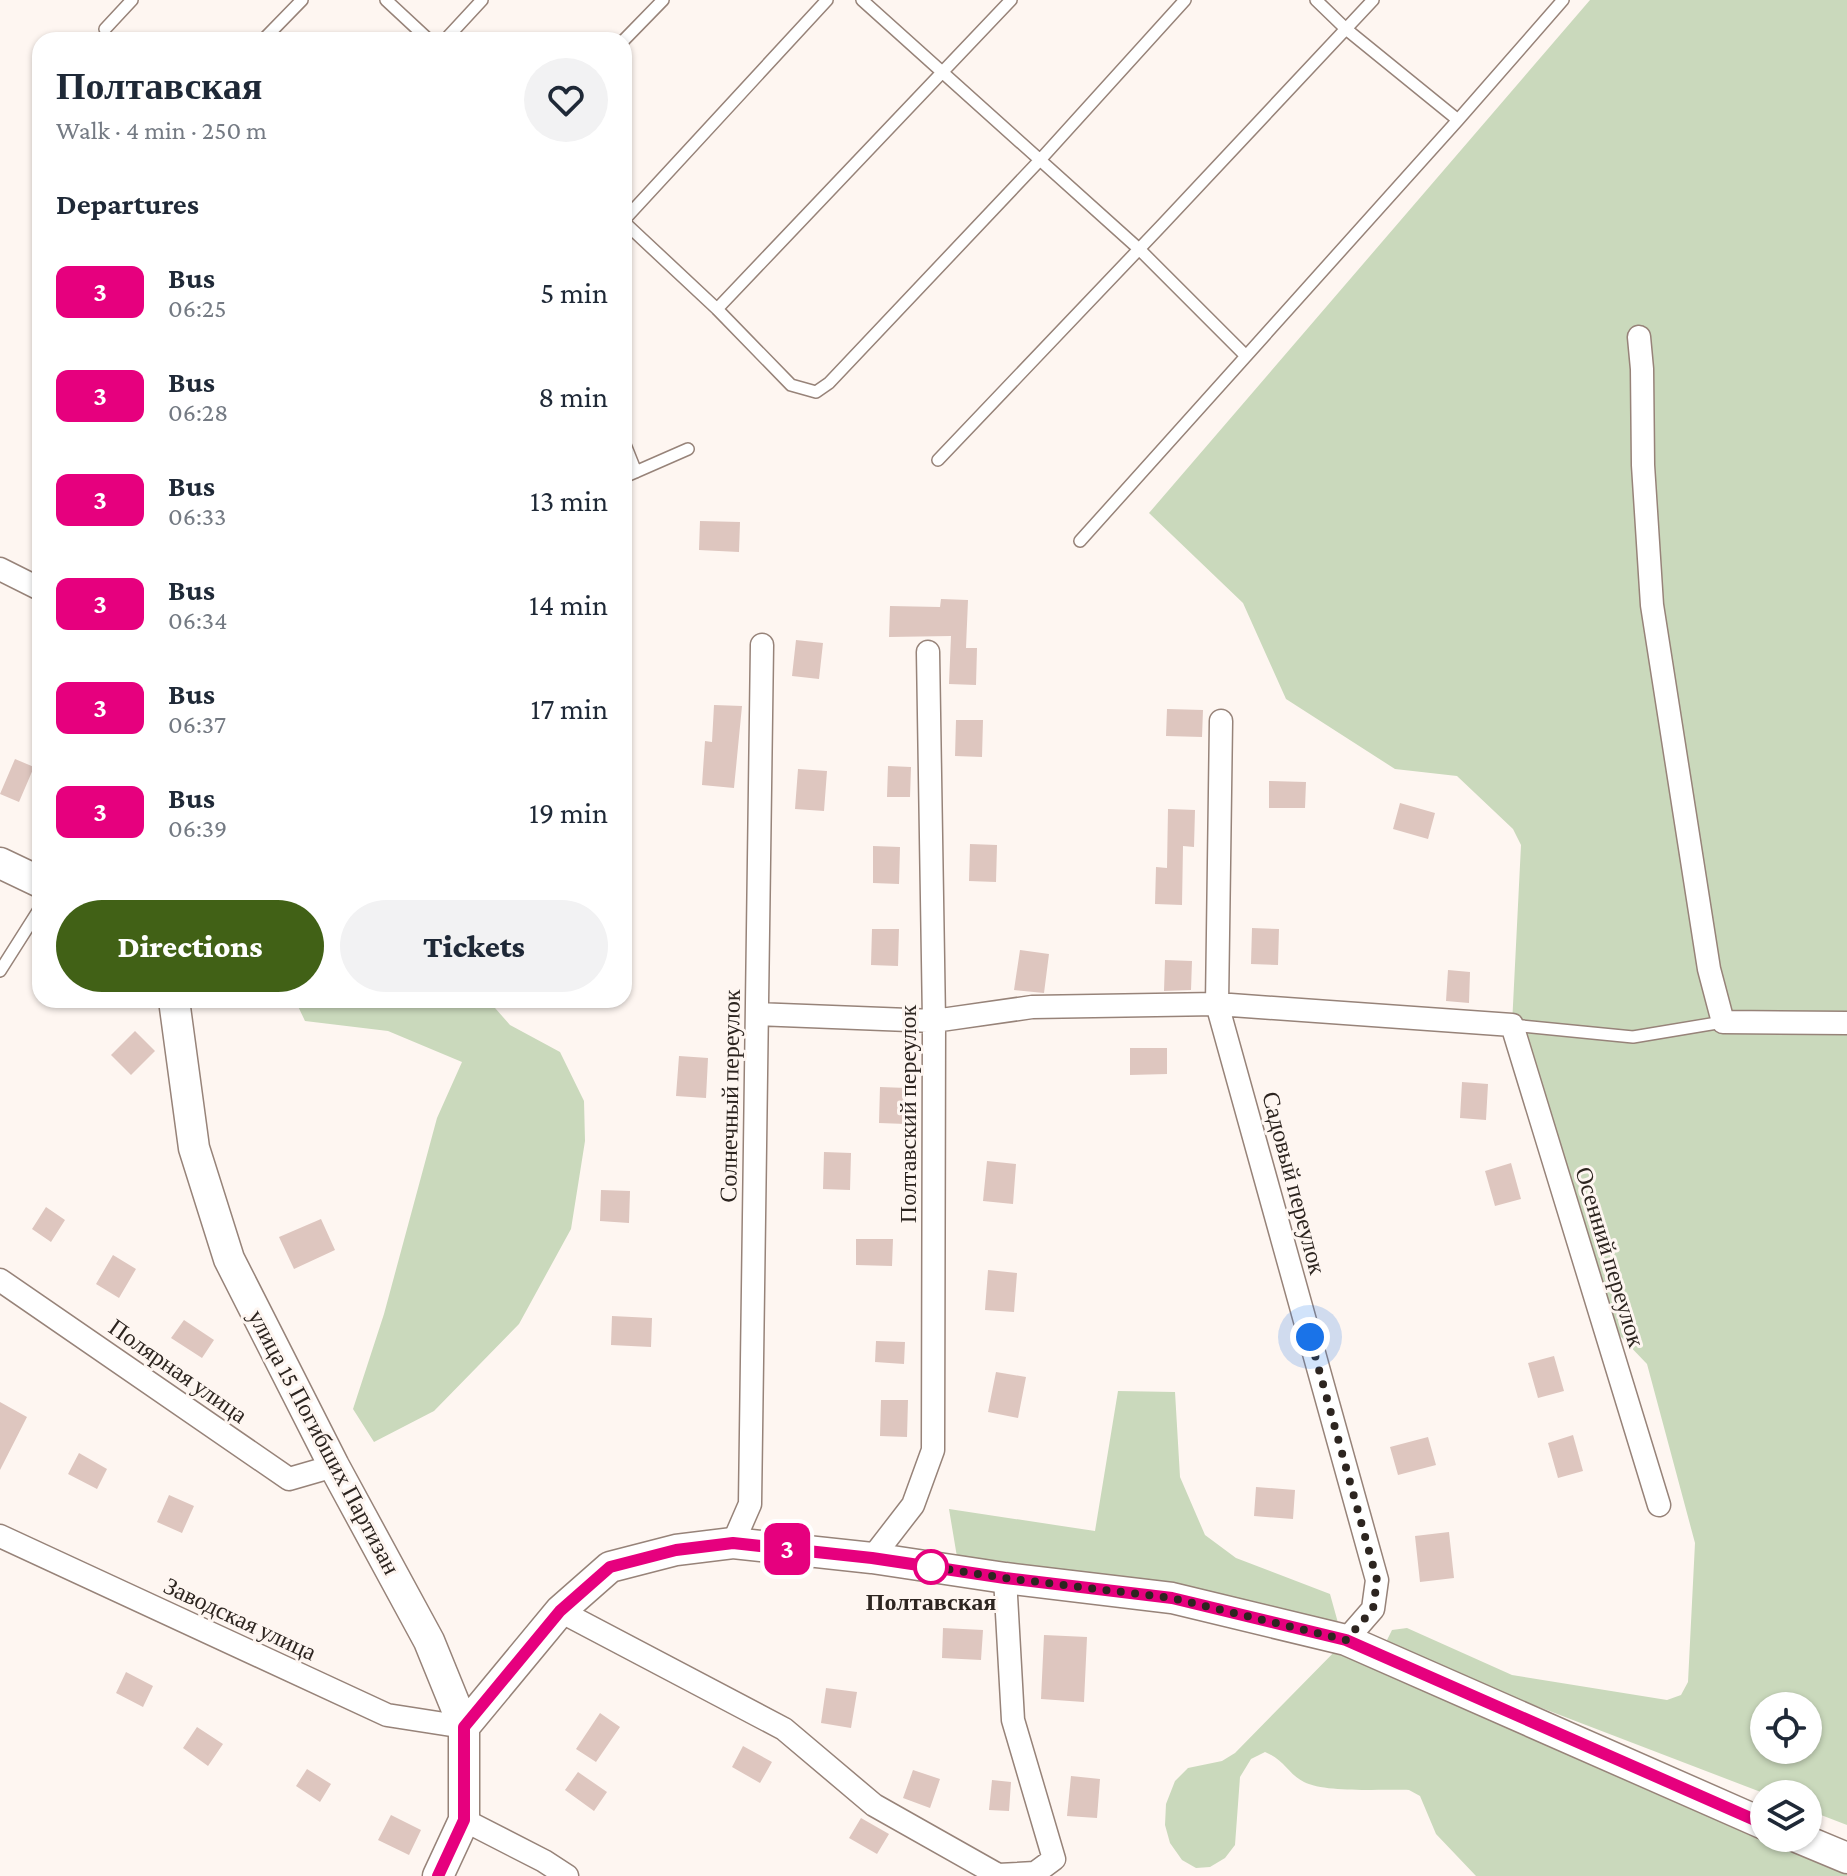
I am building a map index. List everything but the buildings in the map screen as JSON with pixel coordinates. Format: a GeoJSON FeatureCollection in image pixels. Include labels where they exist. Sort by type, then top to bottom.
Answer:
{"type":"FeatureCollection","features":[{"type":"Feature","properties":{"kind":"street"},"geometry":{"type":"LineString","coordinates":[[1639,337],[1652,605],[1709,969],[1723,1022],[1847,1023]]}},
{"type":"Feature","properties":{"kind":"street"},"geometry":{"type":"LineString","coordinates":[[0,569],[32,585]]}},
{"type":"Feature","properties":{"kind":"street","name":"Солнечный переулок"},"geometry":{"type":"LineString","coordinates":[[733,1543],[750,1504],[762,645]]}},
{"type":"Feature","properties":{"kind":"street","name":"Полтавский переулок"},"geometry":{"type":"LineString","coordinates":[[872,1558],[913,1505],[933,1450],[934,1021],[928,652]]}},
{"type":"Feature","properties":{"kind":"street","name":"Садовый переулок"},"geometry":{"type":"LineString","coordinates":[[1221,721],[1217,1004],[1377,1580],[1373,1609],[1346,1640]]}},
{"type":"Feature","properties":{"kind":"street"},"geometry":{"type":"LineString","coordinates":[[0,863],[32,878]]}},
{"type":"Feature","properties":{"kind":"street"},"geometry":{"type":"LineString","coordinates":[[757,1014],[934,1021],[1032,1007],[1217,1004],[1512,1025]]}},
{"type":"Feature","properties":{"kind":"street","name":"улица 15 Погибших Партизан"},"geometry":{"type":"LineString","coordinates":[[175,1008],[194,1148],[229,1259],[334,1466],[429,1641],[464,1727],[464,1820],[438,1876]]}},
{"type":"Feature","properties":{"kind":"street","name":"Осенний переулок"},"geometry":{"type":"LineString","coordinates":[[1512,1025],[1659,1505]]}},
{"type":"Feature","properties":{"kind":"street","name":"Полярная улица"},"geometry":{"type":"LineString","coordinates":[[0,1280],[289,1479],[334,1466]]}},
{"type":"Feature","properties":{"kind":"street","name":"Заводская улица"},"geometry":{"type":"LineString","coordinates":[[0,1536],[387,1715],[464,1727]]}},
{"type":"Feature","properties":{"kind":"street"},"geometry":{"type":"LineString","coordinates":[[464,1727],[560,1611],[610,1567],[676,1550],[733,1543],[1172,1598],[1346,1640],[1750,1818]]}},
{"type":"Feature","properties":{"kind":"street"},"geometry":{"type":"LineString","coordinates":[[560,1611],[784,1729],[874,1805],[998,1875],[1035,1873],[1054,1859],[1013,1720],[1005,1578]]}},
{"type":"Feature","properties":{"kind":"street"},"geometry":{"type":"LineString","coordinates":[[464,1820],[567,1876]]}},
{"type":"Feature","properties":{"kind":"street"},"geometry":{"type":"LineString","coordinates":[[1822,1848],[1847,1858]]}},
{"type":"Feature","properties":{"kind":"lane"},"geometry":{"type":"LineString","coordinates":[[105,29],[132,0]]}},
{"type":"Feature","properties":{"kind":"lane"},"geometry":{"type":"LineString","coordinates":[[271,32],[302,0]]}},
{"type":"Feature","properties":{"kind":"lane"},"geometry":{"type":"LineString","coordinates":[[386,0],[420,32]]}},
{"type":"Feature","properties":{"kind":"lane"},"geometry":{"type":"LineString","coordinates":[[452,32],[482,0]]}},
{"type":"Feature","properties":{"kind":"lane"},"geometry":{"type":"LineString","coordinates":[[632,32],[663,0]]}},
{"type":"Feature","properties":{"kind":"lane"},"geometry":{"type":"LineString","coordinates":[[632,212],[827,0]]}},
{"type":"Feature","properties":{"kind":"lane"},"geometry":{"type":"LineString","coordinates":[[862,0],[1139,249],[1246,356]]}},
{"type":"Feature","properties":{"kind":"lane"},"geometry":{"type":"LineString","coordinates":[[717,309],[1011,0]]}},
{"type":"Feature","properties":{"kind":"lane"},"geometry":{"type":"LineString","coordinates":[[632,229],[791,385],[816,392],[829,383],[1040,160],[1185,0]]}},
{"type":"Feature","properties":{"kind":"lane"},"geometry":{"type":"LineString","coordinates":[[1316,0],[1346,29],[1458,120]]}},
{"type":"Feature","properties":{"kind":"lane"},"geometry":{"type":"LineString","coordinates":[[938,460],[1373,0]]}},
{"type":"Feature","properties":{"kind":"lane"},"geometry":{"type":"LineString","coordinates":[[1080,541],[1563,0]]}},
{"type":"Feature","properties":{"kind":"lane"},"geometry":{"type":"LineString","coordinates":[[632,473],[688,449]]}},
{"type":"Feature","properties":{"kind":"lane"},"geometry":{"type":"LineString","coordinates":[[0,971],[32,921]]}},
{"type":"Feature","properties":{"kind":"lane"},"geometry":{"type":"LineString","coordinates":[[1512,1025],[1633,1037],[1723,1022]]}},
{"type":"Feature","properties":{"kind":"green space"},"geometry":{"type":"Polygon","coordinates":[[[1590,0],[1847,0],[1847,1825],[1822,1815],[1822,1780],[1750,1780],[1750,1788],[1395,1652],[1387,1640],[1392,1630],[1407,1628],[1512,1675],[1667,1700],[1681,1695],[1688,1682],[1695,1543],[1647,1364],[1601,1316],[1512,1025],[1521,845],[1513,829],[1457,776],[1395,769],[1286,699],[1243,603],[1149,513],[1590,0]]]}},
{"type":"Feature","properties":{"kind":"green space"},"geometry":{"type":"Polygon","coordinates":[[[299,1008],[495,1008],[510,1025],[560,1052],[584,1101],[585,1141],[571,1229],[519,1324],[434,1411],[374,1442],[353,1409],[384,1314],[437,1118],[462,1062],[388,1031],[305,1021],[299,1008]]]}},
{"type":"Feature","properties":{"kind":"green space"},"geometry":{"type":"Polygon","coordinates":[[[1118,1391],[1175,1392],[1180,1477],[1205,1535],[1236,1558],[1330,1594],[1340,1630],[958,1563],[949,1509],[1095,1531],[1118,1391]]]}},
{"type":"Feature","properties":{"kind":"green space"},"geometry":{"type":"Polygon","coordinates":[[[1346,1640],[1750,1831],[1750,1852],[1822,1852],[1822,1843],[1847,1852],[1847,1876],[1476,1876],[1436,1834],[1420,1796],[1409,1790],[1340,1789],[1313,1785],[1299,1779],[1265,1752],[1251,1759],[1240,1777],[1235,1845],[1225,1858],[1210,1867],[1196,1868],[1182,1860],[1170,1843],[1165,1825],[1166,1804],[1175,1781],[1188,1768],[1222,1761],[1235,1753],[1346,1640]]]}},
{"type":"Feature","properties":{"kind":"bus line","name":"3"},"geometry":{"type":"LineString","coordinates":[[438,1876],[464,1820],[464,1727],[560,1611],[610,1567],[676,1550],[733,1543],[1172,1598],[1346,1640],[1750,1818]]}},
{"type":"Feature","properties":{"kind":"place","name":"Полтавская"},"geometry":{"type":"Point","coordinates":[931,1567]}},
{"type":"Feature","properties":{"kind":"route"},"geometry":{"type":"LineString","coordinates":[[931,1567],[926,1566],[1172,1598],[1346,1640],[1373,1609],[1377,1580],[1310,1337]]}}]}
